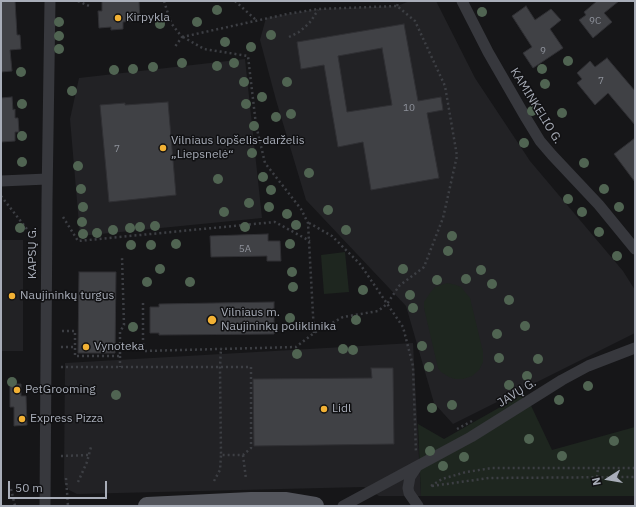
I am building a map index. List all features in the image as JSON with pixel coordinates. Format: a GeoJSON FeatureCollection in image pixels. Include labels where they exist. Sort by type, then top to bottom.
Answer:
{"type":"FeatureCollection","features":[{"type":"Feature","properties":{"kind":"main road"},"geometry":{"type":"LineString","coordinates":[[146,506],[258,501],[284,502],[315,506]]}},
{"type":"Feature","properties":{"kind":"street","name":"KAPSŲ G."},"geometry":{"type":"LineString","coordinates":[[45,506],[47,179],[50,1]]}},
{"type":"Feature","properties":{"kind":"street","name":"KAMINKELIO G."},"geometry":{"type":"LineString","coordinates":[[462,1],[488,52],[540,141],[599,205],[635,249]]}},
{"type":"Feature","properties":{"kind":"street"},"geometry":{"type":"LineString","coordinates":[[1,181],[47,179]]}},
{"type":"Feature","properties":{"kind":"street","name":"JAVŲ G."},"geometry":{"type":"LineString","coordinates":[[344,506],[471,437],[562,380],[588,366],[635,348]]}},
{"type":"Feature","properties":{"kind":"street"},"geometry":{"type":"LineString","coordinates":[[417,467],[410,477],[408,488],[409,493],[418,506]]}},
{"type":"Feature","properties":{"kind":"path"},"geometry":{"type":"LineString","coordinates":[[78,1],[89,6]]}},
{"type":"Feature","properties":{"kind":"path"},"geometry":{"type":"LineString","coordinates":[[164,1],[171,22],[182,36],[204,49],[248,56],[256,125],[265,163],[301,209],[308,223],[314,333]]}},
{"type":"Feature","properties":{"kind":"path"},"geometry":{"type":"LineString","coordinates":[[235,1],[256,20]]}},
{"type":"Feature","properties":{"kind":"path"},"geometry":{"type":"LineString","coordinates":[[397,6],[399,1]]}},
{"type":"Feature","properties":{"kind":"path"},"geometry":{"type":"LineString","coordinates":[[143,303],[143,351],[296,347],[314,333],[343,317],[378,311],[387,304],[399,286],[424,267],[443,218],[457,156],[445,86],[415,21],[397,6],[318,9],[256,20],[182,36],[174,48]]}},
{"type":"Feature","properties":{"kind":"path"},"geometry":{"type":"LineString","coordinates":[[289,37],[299,32],[312,21],[318,9]]}},
{"type":"Feature","properties":{"kind":"path"},"geometry":{"type":"LineString","coordinates":[[1,196],[30,233]]}},
{"type":"Feature","properties":{"kind":"path"},"geometry":{"type":"LineString","coordinates":[[63,217],[78,241],[275,222],[310,241]]}},
{"type":"Feature","properties":{"kind":"path"},"geometry":{"type":"LineString","coordinates":[[308,223],[332,236],[360,264],[403,328],[413,366],[416,453]]}},
{"type":"Feature","properties":{"kind":"path"},"geometry":{"type":"LineString","coordinates":[[120,367],[120,332],[124,325],[122,257]]}},
{"type":"Feature","properties":{"kind":"path"},"geometry":{"type":"LineString","coordinates":[[62,331],[75,331],[75,356],[120,356]]}},
{"type":"Feature","properties":{"kind":"path"},"geometry":{"type":"LineString","coordinates":[[61,347],[75,347]]}},
{"type":"Feature","properties":{"kind":"path"},"geometry":{"type":"LineString","coordinates":[[214,481],[220,470],[221,455],[221,348]]}},
{"type":"Feature","properties":{"kind":"path"},"geometry":{"type":"LineString","coordinates":[[61,367],[251,367],[251,448],[243,455],[221,455]]}},
{"type":"Feature","properties":{"kind":"path"},"geometry":{"type":"LineString","coordinates":[[78,482],[92,447]]}},
{"type":"Feature","properties":{"kind":"path"},"geometry":{"type":"LineString","coordinates":[[61,456],[89,455]]}},
{"type":"Feature","properties":{"kind":"path"},"geometry":{"type":"LineString","coordinates":[[243,455],[246,480]]}},
{"type":"Feature","properties":{"kind":"path"},"geometry":{"type":"LineString","coordinates":[[635,468],[492,468],[466,472],[448,477],[431,486],[488,478],[635,477]]}},
{"type":"Feature","properties":{"kind":"path"},"geometry":{"type":"LineString","coordinates":[[598,468],[598,477]]}},
{"type":"Feature","properties":{"kind":"path"},"geometry":{"type":"LineString","coordinates":[[66,478],[68,506]]}},
{"type":"Feature","properties":{"kind":"path"},"geometry":{"type":"LineString","coordinates":[[11,489],[15,506]]}},
{"type":"Feature","properties":{"kind":"shaded area"},"geometry":{"type":"Polygon","coordinates":[[[410,1],[436,1],[475,78],[530,161],[623,271],[635,290],[635,333],[453,424],[434,403],[406,306],[306,200],[276,100],[260,40],[266,18],[318,9],[397,6],[410,1]]]}},
{"type":"Feature","properties":{"kind":"shaded area","name":"Vilniaus lopšelis-darželis „Liepsnelė“"},"geometry":{"type":"Polygon","coordinates":[[[245,59],[262,218],[80,236],[70,119],[79,78],[245,59]]]}},
{"type":"Feature","properties":{"kind":"shaded area","name":"Naujininkų turgus"},"geometry":{"type":"Polygon","coordinates":[[[1,240],[23,240],[23,351],[1,351],[1,240]]]}},
{"type":"Feature","properties":{"kind":"shaded area"},"geometry":{"type":"Polygon","coordinates":[[[345,252],[349,292],[324,294],[321,255],[345,252]]]}},
{"type":"Feature","properties":{"kind":"shaded area"},"geometry":{"type":"Polygon","coordinates":[[[447,283],[461,287],[470,298],[483,352],[483,362],[479,370],[472,376],[463,379],[449,377],[438,368],[424,308],[424,302],[435,287],[447,283]]]}},
{"type":"Feature","properties":{"kind":"shaded area"},"geometry":{"type":"Polygon","coordinates":[[[413,343],[421,496],[379,496],[364,487],[77,494],[69,490],[65,485],[65,363],[413,343]]]}},
{"type":"Feature","properties":{"kind":"shaded area"},"geometry":{"type":"Polygon","coordinates":[[[525,393],[552,450],[635,427],[635,496],[421,496],[418,424],[444,439],[525,393]]]}},
{"type":"Feature","properties":{"kind":"building"},"geometry":{"type":"Polygon","coordinates":[[[1,1],[15,1],[17,35],[20,35],[21,49],[10,50],[12,71],[1,72],[1,1]]]}},
{"type":"Feature","properties":{"kind":"building"},"geometry":{"type":"Polygon","coordinates":[[[102,1],[139,1],[140,20],[123,22],[123,29],[111,30],[111,27],[99,28],[98,11],[102,11],[102,1]]]}},
{"type":"Feature","properties":{"kind":"building"},"geometry":{"type":"Polygon","coordinates":[[[597,1],[619,1],[604,13],[612,22],[593,38],[579,20],[586,15],[584,12],[597,1]]]}},
{"type":"Feature","properties":{"kind":"building"},"geometry":{"type":"Polygon","coordinates":[[[526,6],[535,20],[551,9],[561,20],[550,29],[563,48],[533,68],[523,53],[532,47],[512,16],[526,6]]]}},
{"type":"Feature","properties":{"kind":"building"},"geometry":{"type":"Polygon","coordinates":[[[404,24],[418,101],[441,97],[443,110],[427,113],[439,178],[371,190],[363,142],[338,147],[324,65],[301,69],[297,42],[404,24]],[[382,48],[338,56],[347,112],[392,105],[382,48]]]}},
{"type":"Feature","properties":{"kind":"building"},"geometry":{"type":"Polygon","coordinates":[[[607,58],[635,91],[635,125],[608,93],[595,105],[577,83],[582,79],[577,73],[590,61],[595,67],[607,58]]]}},
{"type":"Feature","properties":{"kind":"building"},"geometry":{"type":"Polygon","coordinates":[[[12,97],[13,110],[15,109],[15,118],[18,118],[19,132],[15,132],[15,141],[1,142],[1,98],[12,97]]]}},
{"type":"Feature","properties":{"kind":"building"},"geometry":{"type":"Polygon","coordinates":[[[168,102],[176,195],[109,202],[100,105],[168,102]]]}},
{"type":"Feature","properties":{"kind":"building"},"geometry":{"type":"Polygon","coordinates":[[[635,138],[635,182],[614,154],[635,138]]]}},
{"type":"Feature","properties":{"kind":"building"},"geometry":{"type":"Polygon","coordinates":[[[268,234],[268,241],[280,241],[281,261],[267,261],[267,256],[211,257],[210,236],[268,234]]]}},
{"type":"Feature","properties":{"kind":"building"},"geometry":{"type":"Polygon","coordinates":[[[79,272],[116,272],[115,353],[78,353],[79,272]]]}},
{"type":"Feature","properties":{"kind":"building","name":"Vilniaus m. Naujininkų poliklinika"},"geometry":{"type":"Polygon","coordinates":[[[274,302],[274,334],[159,335],[159,333],[150,333],[150,307],[159,307],[159,304],[274,302]]]}},
{"type":"Feature","properties":{"kind":"building","name":"Lidl"},"geometry":{"type":"Polygon","coordinates":[[[371,368],[393,368],[394,444],[254,446],[253,379],[372,378],[371,368]]]}},
{"type":"Feature","properties":{"kind":"building"},"geometry":{"type":"Polygon","coordinates":[[[10,384],[21,384],[21,396],[26,396],[27,425],[14,426],[14,407],[10,407],[10,384]]]}},
{"type":"Feature","properties":{"kind":"place","name":"Kirpykla"},"geometry":{"type":"Point","coordinates":[118,18]}},
{"type":"Feature","properties":{"kind":"place","name":"Vilniaus lopšelis-darželis „Liepsnelė“"},"geometry":{"type":"Point","coordinates":[163,148]}},
{"type":"Feature","properties":{"kind":"place","name":"Naujininkų turgus"},"geometry":{"type":"Point","coordinates":[12,296]}},
{"type":"Feature","properties":{"kind":"place","name":"Vilniaus m. Naujininkų poliklinika"},"geometry":{"type":"Point","coordinates":[212,320]}},
{"type":"Feature","properties":{"kind":"place","name":"Vynoteka"},"geometry":{"type":"Point","coordinates":[86,347]}},
{"type":"Feature","properties":{"kind":"place","name":"PetGrooming"},"geometry":{"type":"Point","coordinates":[17,390]}},
{"type":"Feature","properties":{"kind":"place","name":"Lidl"},"geometry":{"type":"Point","coordinates":[324,409]}},
{"type":"Feature","properties":{"kind":"place","name":"Express Pizza"},"geometry":{"type":"Point","coordinates":[22,419]}}]}
